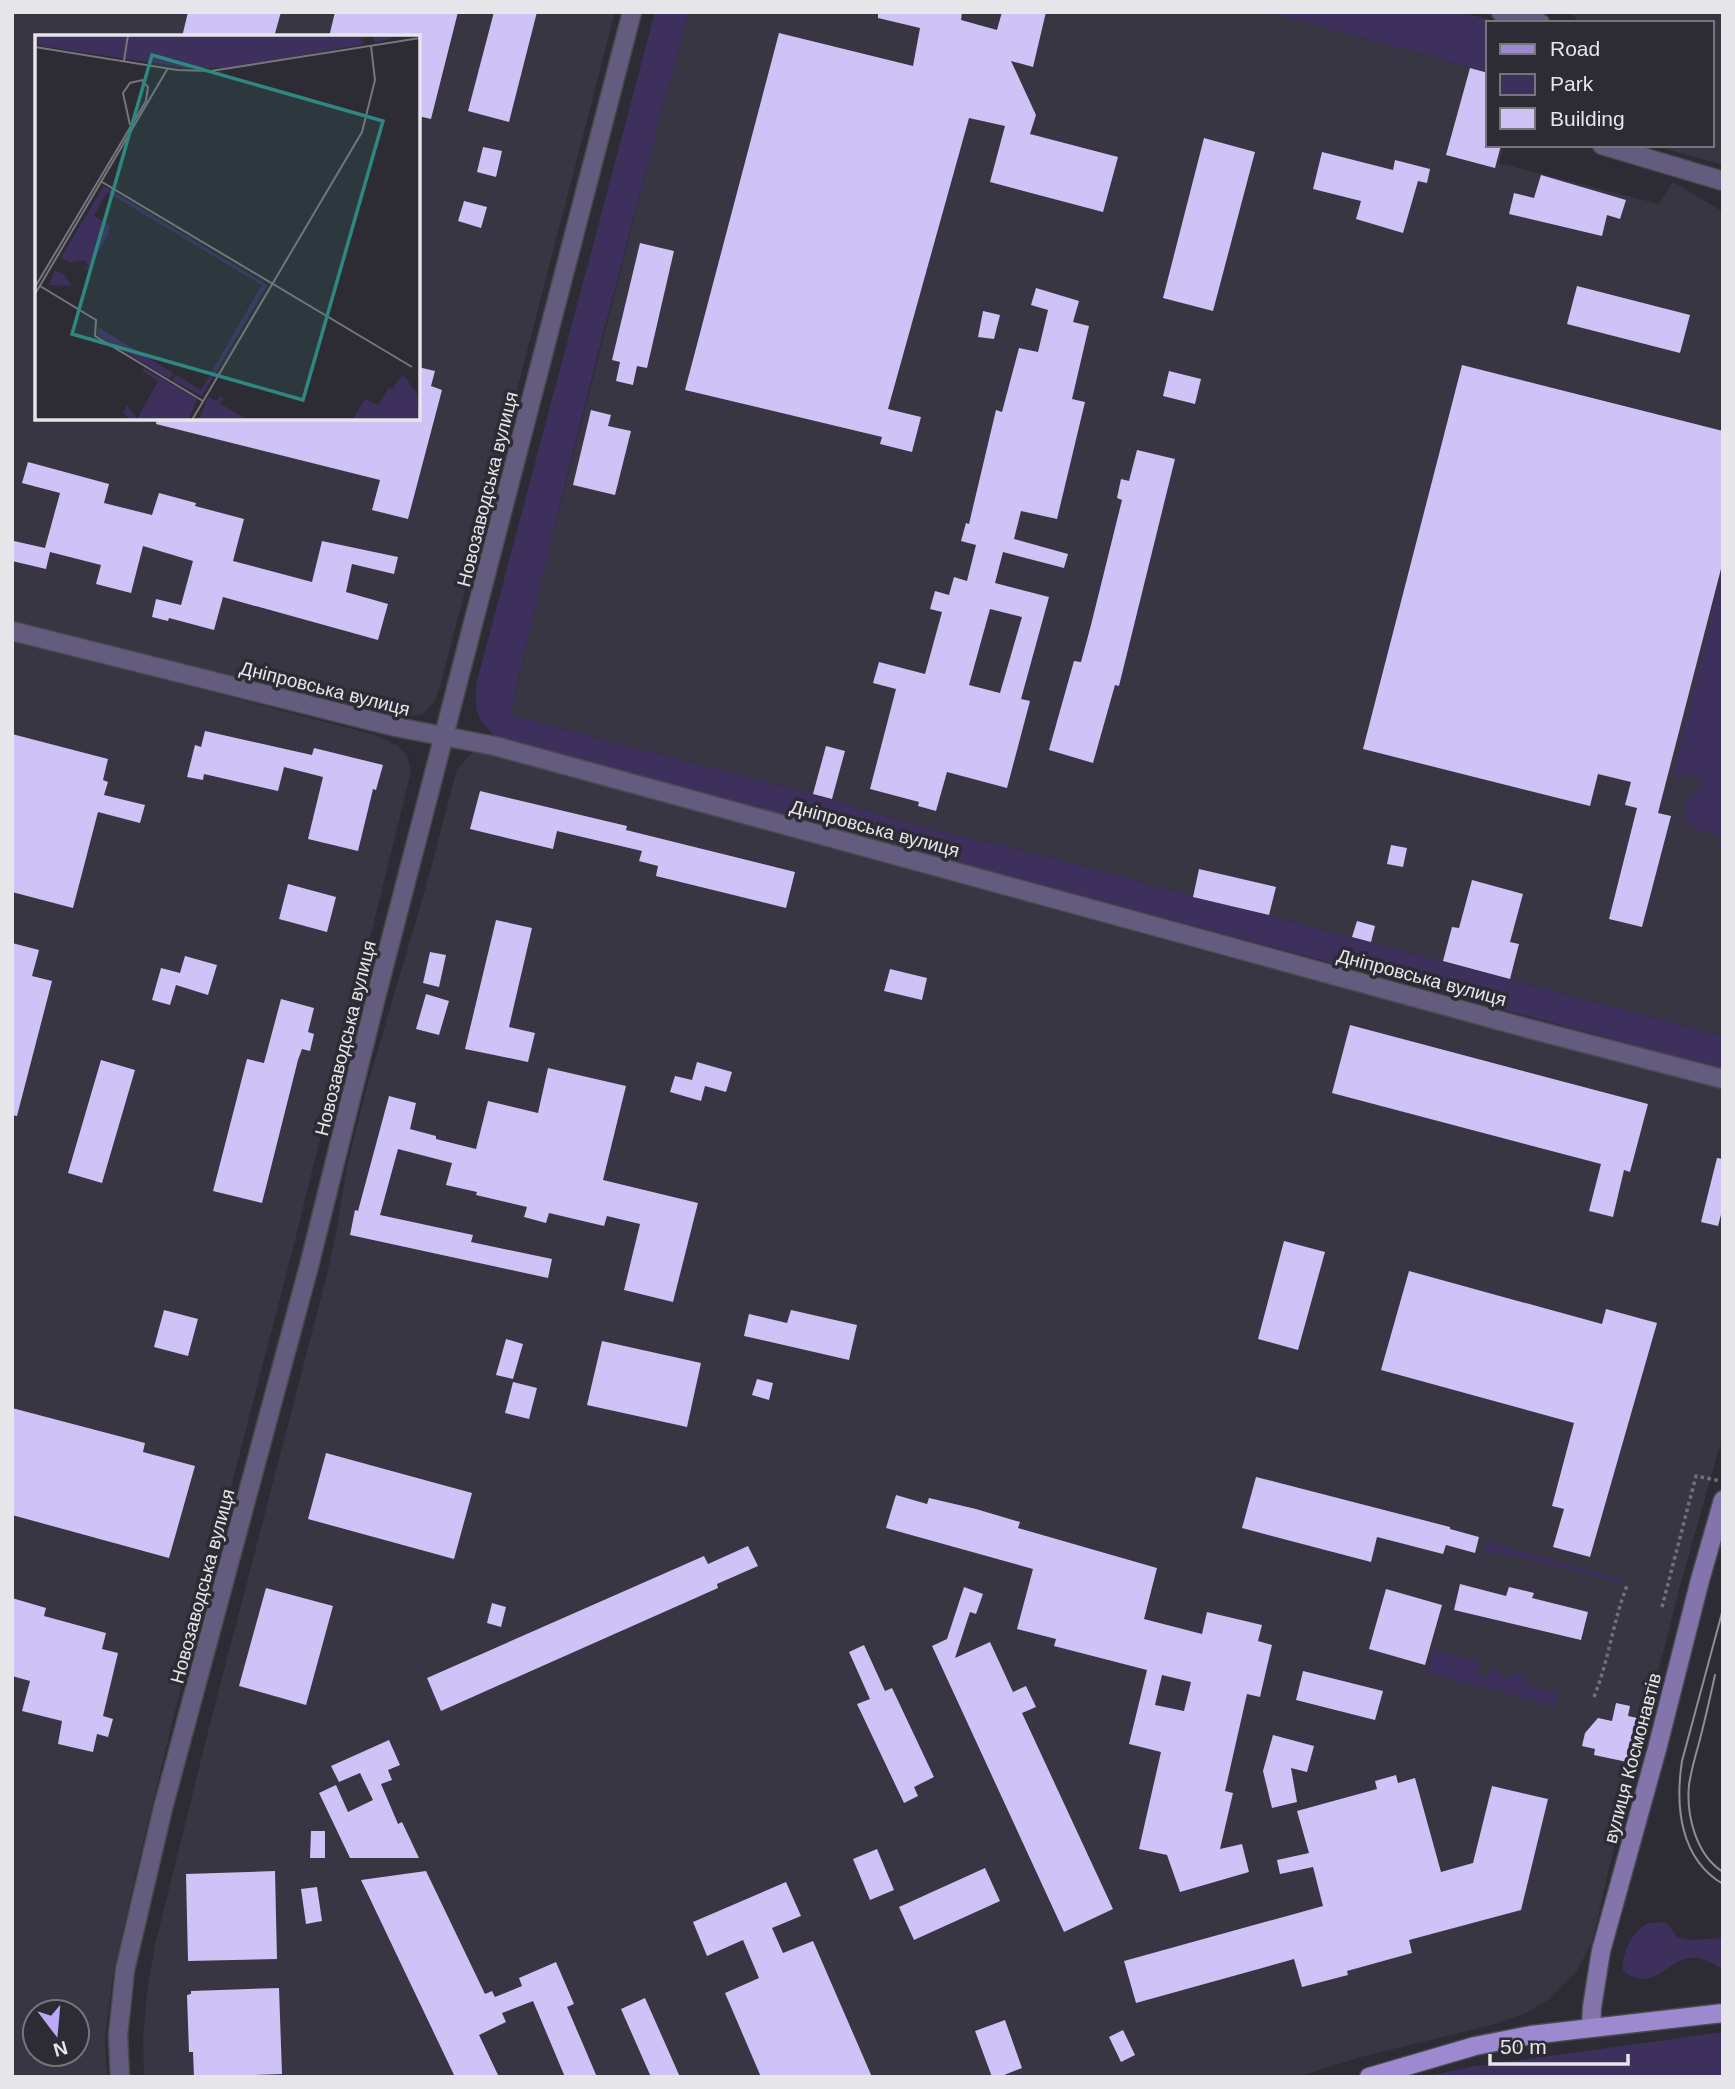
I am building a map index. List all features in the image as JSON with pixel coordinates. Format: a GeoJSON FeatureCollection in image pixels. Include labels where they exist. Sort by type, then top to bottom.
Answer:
{"type":"FeatureCollection","features":[{"type":"Feature","properties":{"kind":"main road","name":"вулиця Космонавтів"},"geometry":{"type":"LineString","coordinates":[[1591,2028],[1601,1951],[1654,1762],[1699,1580],[1723,1500]]}},
{"type":"Feature","properties":{"kind":"main road"},"geometry":{"type":"LineString","coordinates":[[1369,2077],[1475,2046],[1531,2035],[1723,2013]]}},
{"type":"Feature","properties":{"kind":"street","name":"Новозаводська вулиця"},"geometry":{"type":"LineString","coordinates":[[120,2077],[118,2036],[125,1970],[163,1808],[309,1266],[377,993],[632,12]]}},
{"type":"Feature","properties":{"kind":"street"},"geometry":{"type":"LineString","coordinates":[[1502,12],[1533,21]]}},
{"type":"Feature","properties":{"kind":"street"},"geometry":{"type":"LineString","coordinates":[[1609,147],[1723,181]]}},
{"type":"Feature","properties":{"kind":"street","name":"Дніпровська вулиця"},"geometry":{"type":"LineString","coordinates":[[12,631],[330,711],[508,750],[1534,1030],[1723,1079]]}},
{"type":"Feature","properties":{"kind":"path"},"geometry":{"type":"LineString","coordinates":[[1662,1607],[1696,1476],[1723,1482]]}},
{"type":"Feature","properties":{"kind":"path"},"geometry":{"type":"LineString","coordinates":[[1594,1697],[1602,1678],[1617,1614],[1628,1583]]}},
{"type":"Feature","properties":{"kind":"shaded area"},"geometry":{"type":"Polygon","coordinates":[[[12,12],[615,12],[441,683],[435,701],[423,714],[406,717],[384,714],[12,621],[12,12]]]}},
{"type":"Feature","properties":{"kind":"shaded area"},"geometry":{"type":"Polygon","coordinates":[[[689,12],[1266,12],[1486,71],[1486,147],[1503,147],[1499,163],[1659,204],[1673,182],[1723,212],[1723,1036],[1011,847],[937,831],[813,794],[510,715],[547,557],[689,12]]]}},
{"type":"Feature","properties":{"kind":"shaded area"},"geometry":{"type":"Polygon","coordinates":[[[1567,12],[1723,12],[1723,165],[1660,147],[1714,147],[1714,21],[1578,21],[1567,12]]]}},
{"type":"Feature","properties":{"kind":"shaded area"},"geometry":{"type":"Polygon","coordinates":[[[12,640],[375,735],[397,745],[407,755],[411,772],[293,1248],[205,1587],[140,1856],[114,1969],[105,2037],[107,2077],[12,2077],[12,640]]]}},
{"type":"Feature","properties":{"kind":"shaded area"},"geometry":{"type":"Polygon","coordinates":[[[482,752],[1215,954],[1723,1087],[1723,1434],[1678,1593],[1592,1942],[1576,1972],[1548,2000],[1526,2013],[1492,2025],[1361,2057],[1297,2077],[144,2077],[143,2035],[155,1945],[327,1275],[347,1166],[366,1090],[427,883],[457,769],[472,753],[482,752]]]}},
{"type":"Feature","properties":{"kind":"green space"},"geometry":{"type":"Polygon","coordinates":[[[655,12],[689,12],[596,363],[510,715],[813,794],[937,831],[1011,847],[1723,1036],[1723,1069],[496,737],[477,712],[477,681],[655,12]]]}},
{"type":"Feature","properties":{"kind":"green space"},"geometry":{"type":"Polygon","coordinates":[[[1266,12],[1462,12],[1494,21],[1486,21],[1486,71],[1266,12]]]}},
{"type":"Feature","properties":{"kind":"green space"},"geometry":{"type":"Polygon","coordinates":[[[1723,571],[1723,838],[1687,823],[1684,804],[1703,782],[1694,776],[1674,776],[1674,771],[1723,571]]]}},
{"type":"Feature","properties":{"kind":"green space"},"geometry":{"type":"Polygon","coordinates":[[[1487,1542],[1625,1580],[1623,1584],[1532,1560],[1484,1553],[1487,1542]]]}},
{"type":"Feature","properties":{"kind":"green space"},"geometry":{"type":"Polygon","coordinates":[[[1433,1650],[1480,1662],[1477,1674],[1487,1678],[1490,1668],[1502,1671],[1501,1677],[1509,1679],[1511,1674],[1527,1673],[1525,1684],[1559,1694],[1556,1706],[1427,1673],[1433,1650]]]}},
{"type":"Feature","properties":{"kind":"green space"},"geometry":{"type":"Polygon","coordinates":[[[1659,1922],[1667,1923],[1677,1937],[1691,1940],[1723,1938],[1723,1969],[1698,1958],[1687,1958],[1645,1979],[1623,1971],[1624,1958],[1632,1938],[1642,1927],[1659,1922]]]}},
{"type":"Feature","properties":{"kind":"green space"},"geometry":{"type":"Polygon","coordinates":[[[1723,2032],[1723,2077],[1424,2077],[1469,2067],[1723,2032]]]}},
{"type":"Feature","properties":{"kind":"building"},"geometry":{"type":"Polygon","coordinates":[[[188,12],[281,12],[275,35],[182,35],[188,12]]]}},
{"type":"Feature","properties":{"kind":"building"},"geometry":{"type":"Polygon","coordinates":[[[335,12],[458,12],[431,119],[420,116],[420,35],[329,35],[335,12]]]}},
{"type":"Feature","properties":{"kind":"building"},"geometry":{"type":"Polygon","coordinates":[[[494,12],[537,12],[509,122],[468,111],[494,12]]]}},
{"type":"Feature","properties":{"kind":"building"},"geometry":{"type":"Polygon","coordinates":[[[878,12],[962,12],[961,20],[997,30],[1002,12],[1046,12],[1033,67],[1011,61],[1036,115],[1030,134],[1118,157],[1103,212],[990,182],[1005,126],[969,118],[888,409],[921,417],[912,452],[880,444],[882,437],[685,390],[779,33],[913,66],[920,28],[878,18],[878,12]]]}},
{"type":"Feature","properties":{"kind":"building"},"geometry":{"type":"Polygon","coordinates":[[[1470,68],[1486,72],[1486,147],[1500,147],[1495,168],[1446,155],[1470,68]]]}},
{"type":"Feature","properties":{"kind":"building"},"geometry":{"type":"Polygon","coordinates":[[[1204,138],[1255,152],[1213,311],[1163,298],[1204,138]]]}},
{"type":"Feature","properties":{"kind":"building"},"geometry":{"type":"Polygon","coordinates":[[[483,147],[502,151],[496,177],[477,172],[483,147]]]}},
{"type":"Feature","properties":{"kind":"building"},"geometry":{"type":"Polygon","coordinates":[[[1322,152],[1393,170],[1395,160],[1430,169],[1427,183],[1418,181],[1403,233],[1356,219],[1361,201],[1313,189],[1322,152]]]}},
{"type":"Feature","properties":{"kind":"building"},"geometry":{"type":"Polygon","coordinates":[[[1541,175],[1626,200],[1620,219],[1607,215],[1602,236],[1509,214],[1514,193],[1534,198],[1541,175]]]}},
{"type":"Feature","properties":{"kind":"building"},"geometry":{"type":"Polygon","coordinates":[[[464,201],[487,207],[481,228],[458,221],[464,201]]]}},
{"type":"Feature","properties":{"kind":"building"},"geometry":{"type":"Polygon","coordinates":[[[640,243],[674,251],[647,368],[637,366],[633,385],[616,381],[620,362],[612,360],[640,243]]]}},
{"type":"Feature","properties":{"kind":"building"},"geometry":{"type":"Polygon","coordinates":[[[1577,286],[1690,315],[1680,353],[1567,324],[1577,286]]]}},
{"type":"Feature","properties":{"kind":"building"},"geometry":{"type":"Polygon","coordinates":[[[1036,288],[1079,301],[1073,322],[1089,326],[1072,399],[1085,402],[1057,519],[1021,511],[1014,539],[1068,554],[1064,568],[1003,552],[995,583],[1049,597],[1021,699],[1030,701],[1007,788],[947,772],[936,811],[918,806],[919,802],[870,789],[896,689],[873,683],[879,662],[925,674],[942,612],[930,609],[935,591],[949,595],[954,577],[967,581],[976,545],[961,541],[966,523],[969,524],[996,410],[1002,412],[1019,348],[1038,352],[1048,310],[1031,305],[1036,288]],[[990,609],[969,685],[1000,693],[1022,617],[990,609]]]}},
{"type":"Feature","properties":{"kind":"building"},"geometry":{"type":"Polygon","coordinates":[[[983,311],[1000,315],[994,339],[978,337],[983,311]]]}},
{"type":"Feature","properties":{"kind":"building"},"geometry":{"type":"Polygon","coordinates":[[[1462,365],[1723,431],[1723,561],[1658,813],[1671,816],[1642,927],[1609,919],[1637,808],[1625,805],[1631,782],[1598,774],[1590,806],[1363,749],[1462,365]]]}},
{"type":"Feature","properties":{"kind":"building"},"geometry":{"type":"Polygon","coordinates":[[[420,367],[435,371],[431,386],[442,390],[408,519],[372,510],[380,480],[156,424],[157,420],[420,420],[420,367]]]}},
{"type":"Feature","properties":{"kind":"building"},"geometry":{"type":"Polygon","coordinates":[[[1169,371],[1201,379],[1195,404],[1163,396],[1169,371]]]}},
{"type":"Feature","properties":{"kind":"building"},"geometry":{"type":"Polygon","coordinates":[[[591,410],[611,415],[608,426],[631,431],[615,495],[573,485],[591,410]]]}},
{"type":"Feature","properties":{"kind":"building"},"geometry":{"type":"Polygon","coordinates":[[[1137,450],[1175,459],[1119,686],[1115,685],[1093,763],[1049,750],[1074,661],[1081,662],[1091,625],[1122,500],[1117,498],[1121,479],[1129,481],[1137,450]]]}},
{"type":"Feature","properties":{"kind":"building"},"geometry":{"type":"Polygon","coordinates":[[[28,462],[109,484],[104,503],[152,515],[159,493],[244,519],[233,561],[312,582],[322,541],[398,557],[394,574],[352,564],[346,592],[388,604],[378,640],[223,597],[214,630],[169,618],[168,621],[152,617],[156,599],[181,605],[193,561],[143,546],[131,593],[96,584],[101,565],[50,552],[46,569],[12,561],[14,541],[45,548],[60,493],[22,483],[28,462]]]}},
{"type":"Feature","properties":{"kind":"building"},"geometry":{"type":"Polygon","coordinates":[[[205,731],[312,755],[314,748],[383,765],[376,790],[373,789],[358,851],[308,839],[323,777],[284,767],[278,791],[204,774],[203,780],[187,777],[195,745],[201,747],[205,731]]]}},
{"type":"Feature","properties":{"kind":"building"},"geometry":{"type":"Polygon","coordinates":[[[12,734],[108,759],[103,780],[108,782],[104,795],[145,805],[140,823],[98,812],[73,908],[12,892],[12,734]]]}},
{"type":"Feature","properties":{"kind":"building"},"geometry":{"type":"Polygon","coordinates":[[[826,746],[845,751],[832,799],[813,794],[826,746]]]}},
{"type":"Feature","properties":{"kind":"building"},"geometry":{"type":"Polygon","coordinates":[[[480,791],[627,826],[626,830],[795,872],[786,908],[656,876],[658,866],[639,861],[642,851],[557,831],[553,849],[470,829],[480,791]]]}},
{"type":"Feature","properties":{"kind":"building"},"geometry":{"type":"Polygon","coordinates":[[[1391,845],[1407,848],[1403,867],[1387,864],[1391,845]]]}},
{"type":"Feature","properties":{"kind":"building"},"geometry":{"type":"Polygon","coordinates":[[[1199,869],[1276,887],[1269,915],[1193,897],[1199,869]]]}},
{"type":"Feature","properties":{"kind":"building"},"geometry":{"type":"Polygon","coordinates":[[[1472,880],[1523,894],[1510,942],[1519,944],[1510,979],[1443,961],[1452,927],[1459,928],[1472,880]]]}},
{"type":"Feature","properties":{"kind":"building"},"geometry":{"type":"Polygon","coordinates":[[[288,884],[336,897],[327,932],[279,919],[288,884]]]}},
{"type":"Feature","properties":{"kind":"building"},"geometry":{"type":"Polygon","coordinates":[[[496,920],[532,928],[509,1027],[535,1033],[528,1062],[465,1049],[496,920]]]}},
{"type":"Feature","properties":{"kind":"building"},"geometry":{"type":"Polygon","coordinates":[[[1357,921],[1375,926],[1371,942],[1352,937],[1357,921]]]}},
{"type":"Feature","properties":{"kind":"building"},"geometry":{"type":"Polygon","coordinates":[[[12,943],[39,950],[32,976],[52,981],[17,1116],[12,1115],[12,943]]]}},
{"type":"Feature","properties":{"kind":"building"},"geometry":{"type":"Polygon","coordinates":[[[430,952],[446,955],[439,987],[423,983],[430,952]]]}},
{"type":"Feature","properties":{"kind":"building"},"geometry":{"type":"Polygon","coordinates":[[[185,956],[217,965],[208,995],[176,985],[170,1005],[152,1000],[161,968],[180,973],[185,956]]]}},
{"type":"Feature","properties":{"kind":"building"},"geometry":{"type":"Polygon","coordinates":[[[890,969],[927,978],[922,1000],[884,991],[890,969]]]}},
{"type":"Feature","properties":{"kind":"building"},"geometry":{"type":"Polygon","coordinates":[[[426,994],[449,1001],[439,1035],[416,1029],[426,994]]]}},
{"type":"Feature","properties":{"kind":"building"},"geometry":{"type":"Polygon","coordinates":[[[281,999],[314,1008],[308,1032],[314,1034],[310,1051],[302,1049],[298,1060],[262,1203],[213,1191],[247,1059],[264,1063],[281,999]]]}},
{"type":"Feature","properties":{"kind":"building"},"geometry":{"type":"Polygon","coordinates":[[[1350,1025],[1648,1104],[1630,1172],[1624,1170],[1613,1217],[1589,1211],[1601,1164],[1332,1093],[1350,1025]]]}},
{"type":"Feature","properties":{"kind":"building"},"geometry":{"type":"Polygon","coordinates":[[[101,1060],[135,1070],[102,1183],[68,1173],[101,1060]]]}},
{"type":"Feature","properties":{"kind":"building"},"geometry":{"type":"Polygon","coordinates":[[[697,1062],[732,1072],[726,1092],[705,1086],[701,1101],[670,1092],[675,1076],[692,1080],[697,1062]]]}},
{"type":"Feature","properties":{"kind":"building"},"geometry":{"type":"Polygon","coordinates":[[[548,1068],[626,1086],[603,1180],[698,1203],[673,1302],[624,1290],[640,1224],[607,1216],[604,1226],[549,1213],[546,1223],[524,1217],[527,1207],[446,1185],[452,1163],[398,1149],[380,1215],[473,1235],[471,1242],[552,1259],[548,1278],[350,1235],[389,1096],[416,1103],[410,1129],[476,1149],[488,1101],[538,1113],[548,1068]]]}},
{"type":"Feature","properties":{"kind":"building"},"geometry":{"type":"Polygon","coordinates":[[[1717,1158],[1723,1159],[1723,1207],[1718,1226],[1701,1222],[1717,1158]]]}},
{"type":"Feature","properties":{"kind":"building"},"geometry":{"type":"Polygon","coordinates":[[[1284,1241],[1325,1252],[1298,1350],[1258,1339],[1284,1241]]]}},
{"type":"Feature","properties":{"kind":"building"},"geometry":{"type":"Polygon","coordinates":[[[1409,1271],[1602,1324],[1606,1309],[1657,1323],[1590,1557],[1553,1547],[1564,1509],[1552,1506],[1574,1423],[1381,1370],[1409,1271]]]}},
{"type":"Feature","properties":{"kind":"building"},"geometry":{"type":"Polygon","coordinates":[[[164,1310],[198,1319],[188,1356],[154,1347],[164,1310]]]}},
{"type":"Feature","properties":{"kind":"building"},"geometry":{"type":"Polygon","coordinates":[[[791,1310],[857,1325],[849,1360],[744,1336],[749,1314],[787,1323],[791,1310]]]}},
{"type":"Feature","properties":{"kind":"building"},"geometry":{"type":"Polygon","coordinates":[[[506,1339],[523,1344],[513,1379],[496,1375],[506,1339]]]}},
{"type":"Feature","properties":{"kind":"building"},"geometry":{"type":"Polygon","coordinates":[[[602,1341],[701,1363],[687,1427],[587,1405],[602,1341]]]}},
{"type":"Feature","properties":{"kind":"building"},"geometry":{"type":"Polygon","coordinates":[[[757,1379],[773,1383],[769,1400],[752,1395],[757,1379]]]}},
{"type":"Feature","properties":{"kind":"building"},"geometry":{"type":"Polygon","coordinates":[[[513,1382],[537,1388],[529,1419],[505,1413],[513,1382]]]}},
{"type":"Feature","properties":{"kind":"building"},"geometry":{"type":"Polygon","coordinates":[[[12,1408],[145,1443],[143,1452],[195,1466],[169,1558],[12,1515],[12,1408]]]}},
{"type":"Feature","properties":{"kind":"building"},"geometry":{"type":"Polygon","coordinates":[[[326,1453],[472,1493],[454,1559],[308,1519],[326,1453]]]}},
{"type":"Feature","properties":{"kind":"building"},"geometry":{"type":"Polygon","coordinates":[[[1256,1477],[1450,1527],[1479,1537],[1475,1553],[1446,1545],[1443,1554],[1377,1537],[1371,1562],[1242,1528],[1256,1477]]]}},
{"type":"Feature","properties":{"kind":"building"},"geometry":{"type":"Polygon","coordinates":[[[896,1495],[927,1504],[929,1498],[976,1509],[1020,1522],[1018,1528],[1157,1568],[1144,1619],[1202,1634],[1207,1612],[1262,1625],[1258,1641],[1272,1645],[1260,1697],[1247,1694],[1225,1791],[1233,1793],[1220,1849],[1242,1844],[1249,1872],[1180,1892],[1167,1855],[1139,1849],[1161,1752],[1129,1744],[1147,1670],[1054,1646],[1056,1639],[1017,1629],[1033,1569],[886,1528],[896,1495]],[[1162,1675],[1155,1705],[1184,1711],[1191,1682],[1162,1675]]]}},
{"type":"Feature","properties":{"kind":"building"},"geometry":{"type":"Polygon","coordinates":[[[748,1546],[758,1566],[717,1584],[718,1588],[441,1711],[427,1678],[704,1556],[708,1564],[748,1546]]]}},
{"type":"Feature","properties":{"kind":"building"},"geometry":{"type":"Polygon","coordinates":[[[1460,1584],[1506,1596],[1509,1587],[1534,1593],[1532,1598],[1588,1612],[1581,1640],[1454,1610],[1460,1584]]]}},
{"type":"Feature","properties":{"kind":"building"},"geometry":{"type":"Polygon","coordinates":[[[964,1587],[983,1594],[976,1614],[970,1612],[955,1658],[990,1642],[1013,1692],[1026,1686],[1036,1707],[1022,1713],[1113,1909],[1064,1932],[932,1646],[947,1639],[964,1587]]]}},
{"type":"Feature","properties":{"kind":"building"},"geometry":{"type":"Polygon","coordinates":[[[266,1588],[333,1606],[306,1705],[239,1686],[266,1588]]]}},
{"type":"Feature","properties":{"kind":"building"},"geometry":{"type":"Polygon","coordinates":[[[1386,1589],[1442,1605],[1425,1665],[1369,1649],[1386,1589]]]}},
{"type":"Feature","properties":{"kind":"building"},"geometry":{"type":"Polygon","coordinates":[[[12,1598],[46,1608],[44,1616],[106,1633],[102,1649],[118,1653],[103,1716],[113,1719],[108,1737],[97,1734],[93,1752],[58,1744],[62,1721],[22,1711],[30,1681],[12,1676],[12,1598]]]}},
{"type":"Feature","properties":{"kind":"building"},"geometry":{"type":"Polygon","coordinates":[[[492,1603],[506,1607],[501,1627],[487,1623],[492,1603]]]}},
{"type":"Feature","properties":{"kind":"building"},"geometry":{"type":"Polygon","coordinates":[[[864,1645],[885,1691],[892,1688],[934,1777],[914,1787],[918,1796],[904,1803],[857,1704],[870,1699],[849,1652],[864,1645]]]}},
{"type":"Feature","properties":{"kind":"building"},"geometry":{"type":"Polygon","coordinates":[[[1303,1671],[1383,1691],[1375,1720],[1296,1700],[1303,1671]]]}},
{"type":"Feature","properties":{"kind":"building"},"geometry":{"type":"Polygon","coordinates":[[[1616,1703],[1630,1706],[1628,1716],[1642,1719],[1632,1763],[1594,1755],[1595,1749],[1582,1746],[1585,1733],[1598,1718],[1612,1721],[1616,1703]]]}},
{"type":"Feature","properties":{"kind":"building"},"geometry":{"type":"Polygon","coordinates":[[[1273,1735],[1314,1746],[1307,1772],[1291,1768],[1297,1802],[1272,1808],[1263,1771],[1273,1735]]]}},
{"type":"Feature","properties":{"kind":"building"},"geometry":{"type":"Polygon","coordinates":[[[389,1740],[400,1765],[388,1770],[392,1780],[381,1784],[398,1824],[402,1822],[419,1858],[350,1858],[319,1793],[336,1785],[348,1812],[373,1800],[360,1773],[339,1782],[331,1766],[389,1740]]]}},
{"type":"Feature","properties":{"kind":"building"},"geometry":{"type":"Polygon","coordinates":[[[1396,1775],[1398,1783],[1415,1778],[1441,1872],[1473,1863],[1492,1786],[1548,1799],[1521,1910],[1409,1940],[1412,1953],[1347,1971],[1348,1975],[1302,1987],[1294,1959],[1136,2003],[1124,1961],[1323,1906],[1313,1867],[1280,1874],[1277,1860],[1309,1853],[1297,1811],[1377,1789],[1375,1781],[1396,1775]]]}},
{"type":"Feature","properties":{"kind":"building"},"geometry":{"type":"Polygon","coordinates":[[[311,1831],[325,1831],[325,1858],[310,1858],[311,1831]]]}},
{"type":"Feature","properties":{"kind":"building"},"geometry":{"type":"Polygon","coordinates":[[[877,1849],[894,1890],[870,1900],[853,1859],[877,1849]]]}},
{"type":"Feature","properties":{"kind":"building"},"geometry":{"type":"Polygon","coordinates":[[[985,1868],[1000,1901],[914,1940],[899,1907],[985,1868]]]}},
{"type":"Feature","properties":{"kind":"building"},"geometry":{"type":"Polygon","coordinates":[[[275,1871],[277,1959],[188,1961],[186,1874],[275,1871]]]}},
{"type":"Feature","properties":{"kind":"building"},"geometry":{"type":"Polygon","coordinates":[[[426,1871],[485,1994],[492,1991],[495,1997],[522,1986],[519,1978],[556,1962],[574,2004],[567,2007],[597,2077],[565,2077],[533,2001],[502,2013],[506,2022],[479,2035],[499,2077],[455,2077],[361,1880],[426,1871]]]}},
{"type":"Feature","properties":{"kind":"building"},"geometry":{"type":"Polygon","coordinates":[[[786,1882],[801,1916],[772,1928],[783,1953],[813,1941],[872,2077],[761,2077],[725,1993],[759,1978],[743,1940],[707,1956],[693,1922],[786,1882]]]}},
{"type":"Feature","properties":{"kind":"building"},"geometry":{"type":"Polygon","coordinates":[[[317,1887],[322,1921],[306,1924],[301,1889],[317,1887]]]}},
{"type":"Feature","properties":{"kind":"building"},"geometry":{"type":"Polygon","coordinates":[[[279,1988],[282,2074],[194,2077],[193,2052],[189,2052],[187,1995],[191,1994],[191,1991],[279,1988]]]}},
{"type":"Feature","properties":{"kind":"building"},"geometry":{"type":"Polygon","coordinates":[[[645,1998],[680,2077],[651,2077],[621,2009],[645,1998]]]}},
{"type":"Feature","properties":{"kind":"building"},"geometry":{"type":"Polygon","coordinates":[[[1005,2020],[1022,2068],[992,2077],[975,2031],[1005,2020]]]}},
{"type":"Feature","properties":{"kind":"building"},"geometry":{"type":"Polygon","coordinates":[[[1123,2030],[1135,2055],[1121,2062],[1109,2037],[1123,2030]]]}},
{"type":"Feature","properties":{"kind":"tram line"},"geometry":{"type":"LineString","coordinates":[[1723,1609],[1682,1761],[1679,1796],[1689,1846],[1697,1861],[1723,1884]]}},
{"type":"Feature","properties":{"kind":"tram line"},"geometry":{"type":"LineString","coordinates":[[1715,1675],[1688,1797],[1691,1821],[1700,1845],[1714,1865],[1723,1872]]}}]}
